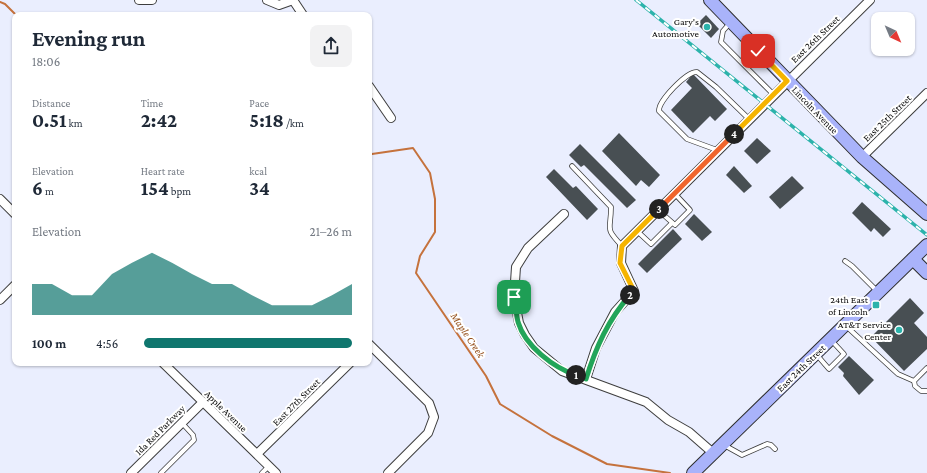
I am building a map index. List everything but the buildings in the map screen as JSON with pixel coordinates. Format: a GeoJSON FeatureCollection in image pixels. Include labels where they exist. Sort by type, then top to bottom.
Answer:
{"type":"FeatureCollection","features":[{"type":"Feature","properties":{"kind":"street"},"geometry":{"type":"LineString","coordinates":[[139,0],[152,0]]}},
{"type":"Feature","properties":{"kind":"street"},"geometry":{"type":"LineString","coordinates":[[267,0],[279,5],[293,0],[301,12]]}},
{"type":"Feature","properties":{"kind":"street","name":"East 26th Street"},"geometry":{"type":"LineString","coordinates":[[622,246],[870,0]]}},
{"type":"Feature","properties":{"kind":"street","name":"Lincoln Avenue"},"geometry":{"type":"LineString","coordinates":[[712,1],[730,22],[862,157],[927,214]]}},
{"type":"Feature","properties":{"kind":"street"},"geometry":{"type":"LineString","coordinates":[[372,90],[391,118]]}},
{"type":"Feature","properties":{"kind":"street","name":"East 25th Street"},"geometry":{"type":"LineString","coordinates":[[862,157],[927,93]]}},
{"type":"Feature","properties":{"kind":"street"},"geometry":{"type":"LineString","coordinates":[[0,199],[12,211]]}},
{"type":"Feature","properties":{"kind":"street"},"geometry":{"type":"LineString","coordinates":[[564,214],[528,248],[516,267],[514,297],[519,323],[534,348],[562,371],[646,402],[668,420],[689,432],[713,454]]}},
{"type":"Feature","properties":{"kind":"street","name":"East 24th Street"},"geometry":{"type":"LineString","coordinates":[[693,473],[927,245]]}},
{"type":"Feature","properties":{"kind":"street"},"geometry":{"type":"LineString","coordinates":[[586,379],[596,348],[615,312],[634,291],[620,263],[622,246]]}},
{"type":"Feature","properties":{"kind":"street"},"geometry":{"type":"LineString","coordinates":[[913,259],[927,272]]}},
{"type":"Feature","properties":{"kind":"street"},"geometry":{"type":"LineString","coordinates":[[0,300],[12,288]]}},
{"type":"Feature","properties":{"kind":"street"},"geometry":{"type":"LineString","coordinates":[[372,347],[429,403],[434,417],[428,433],[388,473]]}},
{"type":"Feature","properties":{"kind":"street","name":"Apple Avenue"},"geometry":{"type":"LineString","coordinates":[[166,366],[276,473]]}},
{"type":"Feature","properties":{"kind":"street","name":"East 27th Street"},"geometry":{"type":"LineString","coordinates":[[257,454],[347,366]]}},
{"type":"Feature","properties":{"kind":"street","name":"Ida Red Parkway"},"geometry":{"type":"LineString","coordinates":[[131,473],[203,402]]}},
{"type":"Feature","properties":{"kind":"lane"},"geometry":{"type":"LineString","coordinates":[[730,22],[723,31],[721,42],[774,94]]}},
{"type":"Feature","properties":{"kind":"lane"},"geometry":{"type":"LineString","coordinates":[[718,150],[687,139],[659,111],[658,106],[663,99],[692,72],[697,72],[716,87],[749,119]]}},
{"type":"Feature","properties":{"kind":"lane"},"geometry":{"type":"LineString","coordinates":[[572,166],[611,207],[608,224],[609,232],[622,246]]}},
{"type":"Feature","properties":{"kind":"lane"},"geometry":{"type":"LineString","coordinates":[[658,210],[674,226],[690,210],[674,194]]}},
{"type":"Feature","properties":{"kind":"lane"},"geometry":{"type":"LineString","coordinates":[[637,231],[651,244],[672,223]]}},
{"type":"Feature","properties":{"kind":"lane"},"geometry":{"type":"LineString","coordinates":[[845,261],[879,293]]}},
{"type":"Feature","properties":{"kind":"lane"},"geometry":{"type":"LineString","coordinates":[[845,325],[898,374],[914,381],[915,386],[921,391],[927,391]]}},
{"type":"Feature","properties":{"kind":"lane"},"geometry":{"type":"LineString","coordinates":[[816,354],[829,369],[844,354],[830,340]]}},
{"type":"Feature","properties":{"kind":"lane"},"geometry":{"type":"LineString","coordinates":[[914,381],[927,368]]}},
{"type":"Feature","properties":{"kind":"lane"},"geometry":{"type":"LineString","coordinates":[[160,473],[194,440],[193,435],[182,423]]}},
{"type":"Feature","properties":{"kind":"lane"},"geometry":{"type":"LineString","coordinates":[[723,444],[742,455],[767,444],[771,445],[775,449]]}},
{"type":"Feature","properties":{"kind":"lane"},"geometry":{"type":"LineString","coordinates":[[262,473],[269,466]]}},
{"type":"Feature","properties":{"kind":"waterway","name":"Maple Creek"},"geometry":{"type":"LineString","coordinates":[[0,2],[5,4],[13,12]]}},
{"type":"Feature","properties":{"kind":"waterway","name":"Maple Creek"},"geometry":{"type":"LineString","coordinates":[[372,154],[413,148],[430,173],[435,199],[435,232],[420,256],[416,273],[486,376],[500,404],[552,436],[607,464],[670,473]]}},
{"type":"Feature","properties":{"kind":"railway"},"geometry":{"type":"LineString","coordinates":[[636,0],[927,235]]}},
{"type":"Feature","properties":{"kind":"place","name":"Gary's Automotive"},"geometry":{"type":"Point","coordinates":[707,27]}},
{"type":"Feature","properties":{"kind":"place","name":"24th East of Lincoln"},"geometry":{"type":"Point","coordinates":[876,305]}},
{"type":"Feature","properties":{"kind":"place","name":"AT&T Service Center"},"geometry":{"type":"Point","coordinates":[899,330]}},
{"type":"Feature","properties":{"kind":"route"},"geometry":{"type":"LineString","coordinates":[[514,297],[519,323],[534,348],[562,371],[586,379],[596,348],[615,312],[634,291],[620,263],[622,246],[787,81],[758,51]]}}]}
